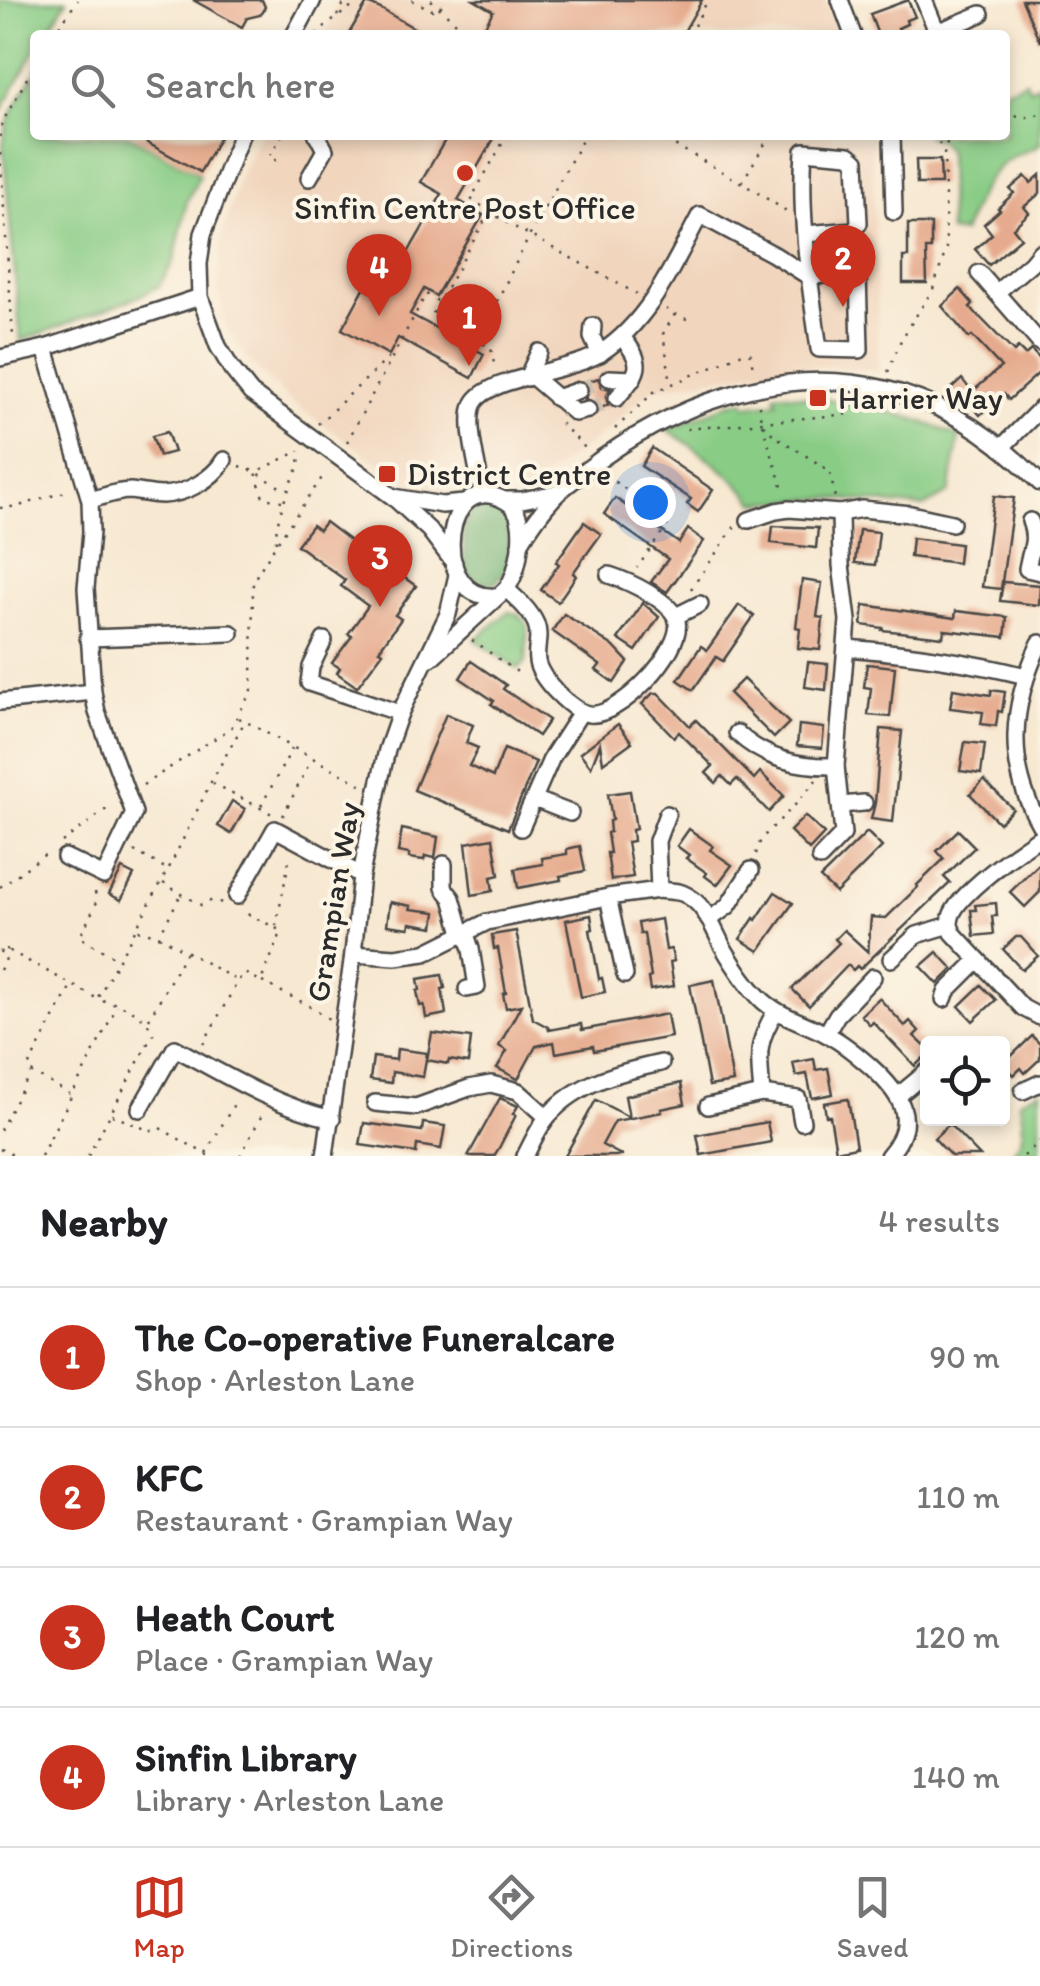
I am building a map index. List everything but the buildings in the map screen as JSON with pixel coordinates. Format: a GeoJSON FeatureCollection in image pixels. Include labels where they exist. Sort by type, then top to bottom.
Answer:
{"type":"FeatureCollection","features":[{"type":"Feature","properties":{"kind":"street"},"geometry":{"type":"LineString","coordinates":[[297,30],[312,0]]}},
{"type":"Feature","properties":{"kind":"street"},"geometry":{"type":"LineString","coordinates":[[924,0],[935,26],[942,30],[982,14]]}},
{"type":"Feature","properties":{"kind":"street"},"geometry":{"type":"LineString","coordinates":[[844,1],[852,30]]}},
{"type":"Feature","properties":{"kind":"street"},"geometry":{"type":"LineString","coordinates":[[239,140],[203,234],[198,264],[200,297],[230,368],[251,393],[393,497],[429,530],[463,585],[480,596],[501,592],[513,580],[516,570],[518,518],[504,500]]}},
{"type":"Feature","properties":{"kind":"street"},"geometry":{"type":"LineString","coordinates":[[309,178],[324,150],[319,140]]}},
{"type":"Feature","properties":{"kind":"street"},"geometry":{"type":"LineString","coordinates":[[892,140],[894,212]]}},
{"type":"Feature","properties":{"kind":"street"},"geometry":{"type":"LineString","coordinates":[[482,494],[470,414],[475,401],[498,384],[566,368],[600,354],[622,337],[652,302],[700,215],[808,276],[858,273],[860,350],[819,349],[808,276],[806,234],[804,151],[849,155],[856,160],[858,223],[854,230],[806,234]]}},
{"type":"Feature","properties":{"kind":"street"},"geometry":{"type":"LineString","coordinates":[[997,292],[1040,252]]}},
{"type":"Feature","properties":{"kind":"street"},"geometry":{"type":"LineString","coordinates":[[979,274],[1040,343]]}},
{"type":"Feature","properties":{"kind":"street"},"geometry":{"type":"LineString","coordinates":[[7,356],[45,348],[200,297]]}},
{"type":"Feature","properties":{"kind":"street"},"geometry":{"type":"LineString","coordinates":[[592,326],[600,354]]}},
{"type":"Feature","properties":{"kind":"street"},"geometry":{"type":"LineString","coordinates":[[613,388],[633,379],[638,370],[638,360],[622,337]]}},
{"type":"Feature","properties":{"kind":"street"},"geometry":{"type":"LineString","coordinates":[[45,348],[88,493],[91,532],[86,588],[93,692],[134,814],[104,876],[65,856]]}},
{"type":"Feature","properties":{"kind":"street"},"geometry":{"type":"LineString","coordinates":[[530,378],[540,352]]}},
{"type":"Feature","properties":{"kind":"street"},"geometry":{"type":"LineString","coordinates":[[530,378],[575,414],[583,400]]}},
{"type":"Feature","properties":{"kind":"street"},"geometry":{"type":"LineString","coordinates":[[520,544],[557,492],[621,445],[670,417],[730,394],[786,384],[884,388],[944,410],[1001,448],[1040,483]]}},
{"type":"Feature","properties":{"kind":"street"},"geometry":{"type":"LineString","coordinates":[[1001,448],[1040,409]]}},
{"type":"Feature","properties":{"kind":"street"},"geometry":{"type":"LineString","coordinates":[[88,493],[164,495],[182,491],[208,479],[224,460]]}},
{"type":"Feature","properties":{"kind":"street"},"geometry":{"type":"LineString","coordinates":[[393,497],[442,506],[464,503],[482,494],[522,500],[557,492]]}},
{"type":"Feature","properties":{"kind":"street"},"geometry":{"type":"LineString","coordinates":[[456,569],[455,520],[464,503]]}},
{"type":"Feature","properties":{"kind":"street"},"geometry":{"type":"LineString","coordinates":[[750,520],[789,509],[840,513],[862,509],[952,522]]}},
{"type":"Feature","properties":{"kind":"street"},"geometry":{"type":"LineString","coordinates":[[820,858],[843,834],[832,766],[848,620],[840,513]]}},
{"type":"Feature","properties":{"kind":"street"},"geometry":{"type":"LineString","coordinates":[[1030,520],[1034,533],[1027,569],[1040,572]]}},
{"type":"Feature","properties":{"kind":"street","name":"Grampian Way"},"geometry":{"type":"LineString","coordinates":[[326,1156],[360,874],[378,789],[400,713],[448,614],[456,569]]}},
{"type":"Feature","properties":{"kind":"street"},"geometry":{"type":"LineString","coordinates":[[609,575],[629,581],[678,615]]}},
{"type":"Feature","properties":{"kind":"street"},"geometry":{"type":"LineString","coordinates":[[501,592],[530,613],[537,626],[537,665],[544,678],[581,712],[592,715],[606,712],[638,690],[677,636],[678,615]]}},
{"type":"Feature","properties":{"kind":"street","name":"Grampian Way"},"geometry":{"type":"LineString","coordinates":[[424,664],[501,592]]}},
{"type":"Feature","properties":{"kind":"street"},"geometry":{"type":"LineString","coordinates":[[678,615],[700,604]]}},
{"type":"Feature","properties":{"kind":"street"},"geometry":{"type":"LineString","coordinates":[[88,638],[231,632]]}},
{"type":"Feature","properties":{"kind":"street"},"geometry":{"type":"LineString","coordinates":[[324,640],[311,667],[309,683],[400,713]]}},
{"type":"Feature","properties":{"kind":"street"},"geometry":{"type":"LineString","coordinates":[[1040,643],[1026,676],[1016,724],[1015,754],[1024,794],[1040,825]]}},
{"type":"Feature","properties":{"kind":"street"},"geometry":{"type":"LineString","coordinates":[[847,648],[928,656],[1026,676]]}},
{"type":"Feature","properties":{"kind":"street"},"geometry":{"type":"LineString","coordinates":[[0,702],[93,692]]}},
{"type":"Feature","properties":{"kind":"street"},"geometry":{"type":"LineString","coordinates":[[522,828],[552,757],[581,712]]}},
{"type":"Feature","properties":{"kind":"street"},"geometry":{"type":"LineString","coordinates":[[737,733],[759,752],[784,762],[832,766]]}},
{"type":"Feature","properties":{"kind":"street"},"geometry":{"type":"LineString","coordinates":[[534,799],[570,813]]}},
{"type":"Feature","properties":{"kind":"street"},"geometry":{"type":"LineString","coordinates":[[840,805],[864,803]]}},
{"type":"Feature","properties":{"kind":"street"},"geometry":{"type":"LineString","coordinates":[[659,890],[657,841],[667,814]]}},
{"type":"Feature","properties":{"kind":"street"},"geometry":{"type":"LineString","coordinates":[[237,896],[279,823],[294,838],[360,874]]}},
{"type":"Feature","properties":{"kind":"street"},"geometry":{"type":"LineString","coordinates":[[1040,837],[1003,863],[967,896],[951,914],[950,925],[953,933],[1023,1008],[1040,1017]]}},
{"type":"Feature","properties":{"kind":"street"},"geometry":{"type":"LineString","coordinates":[[444,864],[444,888],[452,898],[470,949],[477,987],[467,989]]}},
{"type":"Feature","properties":{"kind":"street"},"geometry":{"type":"LineString","coordinates":[[709,920],[728,906],[751,870]]}},
{"type":"Feature","properties":{"kind":"street"},"geometry":{"type":"LineString","coordinates":[[352,954],[425,954],[487,922],[659,890],[682,894],[694,900],[709,920],[735,967],[759,997],[776,1011],[826,1034],[859,1056],[900,1096],[904,1125],[893,1154]]}},
{"type":"Feature","properties":{"kind":"street"},"geometry":{"type":"LineString","coordinates":[[608,898],[625,975]]}},
{"type":"Feature","properties":{"kind":"street"},"geometry":{"type":"LineString","coordinates":[[891,959],[917,934],[950,925]]}},
{"type":"Feature","properties":{"kind":"street"},"geometry":{"type":"LineString","coordinates":[[944,999],[978,960]]}},
{"type":"Feature","properties":{"kind":"street"},"geometry":{"type":"LineString","coordinates":[[826,1034],[836,1015],[873,977]]}},
{"type":"Feature","properties":{"kind":"street"},"geometry":{"type":"LineString","coordinates":[[762,1094],[759,1050],[776,1011]]}},
{"type":"Feature","properties":{"kind":"street"},"geometry":{"type":"LineString","coordinates":[[140,1109],[178,1041],[196,1059],[271,1098],[332,1120]]}},
{"type":"Feature","properties":{"kind":"street"},"geometry":{"type":"LineString","coordinates":[[525,1156],[547,1117],[585,1086],[661,1063]]}},
{"type":"Feature","properties":{"kind":"street"},"geometry":{"type":"LineString","coordinates":[[900,1096],[920,1078]]}},
{"type":"Feature","properties":{"kind":"street"},"geometry":{"type":"LineString","coordinates":[[1023,1090],[1040,1083]]}},
{"type":"Feature","properties":{"kind":"street"},"geometry":{"type":"LineString","coordinates":[[376,1103],[426,1106],[448,1095],[490,1084],[518,1091],[547,1117]]}},
{"type":"Feature","properties":{"kind":"street"},"geometry":{"type":"LineString","coordinates":[[708,1106],[762,1094],[798,1099],[802,1122]]}},
{"type":"Feature","properties":{"kind":"path"},"geometry":{"type":"LineString","coordinates":[[57,30],[78,0]]}},
{"type":"Feature","properties":{"kind":"path"},"geometry":{"type":"LineString","coordinates":[[337,16],[346,0]]}},
{"type":"Feature","properties":{"kind":"path"},"geometry":{"type":"LineString","coordinates":[[322,30],[363,0]]}},
{"type":"Feature","properties":{"kind":"path"},"geometry":{"type":"LineString","coordinates":[[412,0],[432,10],[440,8],[444,0]]}},
{"type":"Feature","properties":{"kind":"path"},"geometry":{"type":"LineString","coordinates":[[430,0],[464,30]]}},
{"type":"Feature","properties":{"kind":"path"},"geometry":{"type":"LineString","coordinates":[[692,30],[708,0]]}},
{"type":"Feature","properties":{"kind":"path"},"geometry":{"type":"LineString","coordinates":[[459,25],[468,30]]}},
{"type":"Feature","properties":{"kind":"path"},"geometry":{"type":"LineString","coordinates":[[0,137],[2,123],[30,73]]}},
{"type":"Feature","properties":{"kind":"path"},"geometry":{"type":"LineString","coordinates":[[1010,115],[1040,114]]}},
{"type":"Feature","properties":{"kind":"path"},"geometry":{"type":"LineString","coordinates":[[279,140],[269,158],[282,163]]}},
{"type":"Feature","properties":{"kind":"path"},"geometry":{"type":"LineString","coordinates":[[504,140],[471,199],[530,236],[692,321]]}},
{"type":"Feature","properties":{"kind":"path"},"geometry":{"type":"LineString","coordinates":[[477,340],[582,140]]}},
{"type":"Feature","properties":{"kind":"path"},"geometry":{"type":"LineString","coordinates":[[666,140],[794,215]]}},
{"type":"Feature","properties":{"kind":"path"},"geometry":{"type":"LineString","coordinates":[[742,183],[767,140]]}},
{"type":"Feature","properties":{"kind":"path"},"geometry":{"type":"LineString","coordinates":[[934,140],[944,147]]}},
{"type":"Feature","properties":{"kind":"path"},"geometry":{"type":"LineString","coordinates":[[884,388],[894,354],[932,290],[946,250],[944,147],[949,140]]}},
{"type":"Feature","properties":{"kind":"path"},"geometry":{"type":"LineString","coordinates":[[0,153],[7,356]]}},
{"type":"Feature","properties":{"kind":"path"},"geometry":{"type":"LineString","coordinates":[[490,212],[432,315],[491,348],[498,384]]}},
{"type":"Feature","properties":{"kind":"path"},"geometry":{"type":"LineString","coordinates":[[347,442],[426,294],[439,302]]}},
{"type":"Feature","properties":{"kind":"path"},"geometry":{"type":"LineString","coordinates":[[672,382],[663,334],[675,314]]}},
{"type":"Feature","properties":{"kind":"path"},"geometry":{"type":"LineString","coordinates":[[621,445],[612,433],[654,392],[672,382],[745,352],[751,354],[754,373]]}},
{"type":"Feature","properties":{"kind":"path"},"geometry":{"type":"LineString","coordinates":[[683,430],[849,414],[850,384]]}},
{"type":"Feature","properties":{"kind":"path"},"geometry":{"type":"LineString","coordinates":[[760,405],[789,509]]}},
{"type":"Feature","properties":{"kind":"path"},"geometry":{"type":"LineString","coordinates":[[762,422],[775,436],[830,471],[834,501],[840,513]]}},
{"type":"Feature","properties":{"kind":"path"},"geometry":{"type":"LineString","coordinates":[[256,472],[299,451]]}},
{"type":"Feature","properties":{"kind":"path"},"geometry":{"type":"LineString","coordinates":[[224,460],[256,472],[288,491]]}},
{"type":"Feature","properties":{"kind":"path"},"geometry":{"type":"LineString","coordinates":[[256,472],[263,498],[285,501]]}},
{"type":"Feature","properties":{"kind":"path"},"geometry":{"type":"LineString","coordinates":[[0,887],[127,795],[231,728],[252,690],[254,581],[326,472]]}},
{"type":"Feature","properties":{"kind":"path"},"geometry":{"type":"LineString","coordinates":[[0,508],[88,493]]}},
{"type":"Feature","properties":{"kind":"path"},"geometry":{"type":"LineString","coordinates":[[678,615],[736,526],[750,520]]}},
{"type":"Feature","properties":{"kind":"path"},"geometry":{"type":"LineString","coordinates":[[460,632],[522,676],[544,678]]}},
{"type":"Feature","properties":{"kind":"path"},"geometry":{"type":"LineString","coordinates":[[238,717],[311,759],[378,789]]}},
{"type":"Feature","properties":{"kind":"path"},"geometry":{"type":"LineString","coordinates":[[98,998],[245,721]]}},
{"type":"Feature","properties":{"kind":"path"},"geometry":{"type":"LineString","coordinates":[[260,808],[292,747]]}},
{"type":"Feature","properties":{"kind":"path"},"geometry":{"type":"LineString","coordinates":[[211,782],[260,808],[279,823],[311,759]]}},
{"type":"Feature","properties":{"kind":"path"},"geometry":{"type":"LineString","coordinates":[[751,870],[761,839],[832,766]]}},
{"type":"Feature","properties":{"kind":"path"},"geometry":{"type":"LineString","coordinates":[[276,928],[294,838]]}},
{"type":"Feature","properties":{"kind":"path"},"geometry":{"type":"LineString","coordinates":[[120,843],[168,870]]}},
{"type":"Feature","properties":{"kind":"path"},"geometry":{"type":"LineString","coordinates":[[95,872],[97,902],[80,937],[118,960]]}},
{"type":"Feature","properties":{"kind":"path"},"geometry":{"type":"LineString","coordinates":[[161,882],[200,906],[214,900],[282,933],[261,981]]}},
{"type":"Feature","properties":{"kind":"path"},"geometry":{"type":"LineString","coordinates":[[159,936],[181,894]]}},
{"type":"Feature","properties":{"kind":"path"},"geometry":{"type":"LineString","coordinates":[[136,929],[159,936],[238,981]]}},
{"type":"Feature","properties":{"kind":"path"},"geometry":{"type":"LineString","coordinates":[[0,953],[2,947],[148,1020],[154,1034],[88,1156]]}},
{"type":"Feature","properties":{"kind":"path"},"geometry":{"type":"LineString","coordinates":[[0,970],[10,951]]}},
{"type":"Feature","properties":{"kind":"path"},"geometry":{"type":"LineString","coordinates":[[148,1020],[187,951]]}},
{"type":"Feature","properties":{"kind":"path"},"geometry":{"type":"LineString","coordinates":[[196,1059],[244,973],[342,1025]]}},
{"type":"Feature","properties":{"kind":"path"},"geometry":{"type":"LineString","coordinates":[[71,1095],[28,1067],[72,984]]}},
{"type":"Feature","properties":{"kind":"path"},"geometry":{"type":"LineString","coordinates":[[41,1156],[118,1003]]}},
{"type":"Feature","properties":{"kind":"path"},"geometry":{"type":"LineString","coordinates":[[0,1130],[31,1072]]}},
{"type":"Feature","properties":{"kind":"path"},"geometry":{"type":"LineString","coordinates":[[111,1115],[150,1131],[158,1127],[207,1155],[245,1084]]}},
{"type":"Feature","properties":{"kind":"path"},"geometry":{"type":"LineString","coordinates":[[240,1156],[271,1098]]}},
{"type":"Feature","properties":{"kind":"path"},"geometry":{"type":"LineString","coordinates":[[1024,1156],[1040,1141]]}},
{"type":"Feature","properties":{"kind":"path"},"geometry":{"type":"LineString","coordinates":[[0,1149],[15,1156]]}},
{"type":"Feature","properties":{"kind":"shaded area"},"geometry":{"type":"Polygon","coordinates":[[[339,0],[825,0],[836,30],[326,30],[339,0]]]}},
{"type":"Feature","properties":{"kind":"shaded area"},"geometry":{"type":"Polygon","coordinates":[[[258,140],[872,140],[879,372],[783,367],[653,388],[609,429],[525,491],[503,485],[463,488],[432,497],[288,399],[250,362],[227,328],[218,292],[221,240],[240,176],[258,140]]]}},
{"type":"Feature","properties":{"kind":"green space"},"geometry":{"type":"Polygon","coordinates":[[[0,0],[67,0],[48,30],[30,30],[30,59],[0,113],[0,0]]]}},
{"type":"Feature","properties":{"kind":"green space"},"geometry":{"type":"Polygon","coordinates":[[[30,81],[30,140],[137,140],[200,175],[187,201],[174,261],[159,286],[21,341],[3,146],[19,99],[30,81]]]}},
{"type":"Feature","properties":{"kind":"green space"},"geometry":{"type":"Polygon","coordinates":[[[1026,81],[1029,89],[1040,84],[1040,144],[1001,165],[981,191],[963,233],[949,232],[948,152],[938,140],[1010,140],[1010,87],[1026,81]]]}},
{"type":"Feature","properties":{"kind":"green space"},"geometry":{"type":"Polygon","coordinates":[[[775,394],[894,413],[959,437],[949,493],[923,507],[829,498],[756,503],[714,463],[667,430],[728,404],[744,400],[746,406],[777,402],[775,394]]]}},
{"type":"Feature","properties":{"kind":"green space"},"geometry":{"type":"Polygon","coordinates":[[[481,503],[501,508],[508,522],[508,567],[496,583],[477,581],[465,568],[465,523],[481,503]]]}},
{"type":"Feature","properties":{"kind":"green space"},"geometry":{"type":"Polygon","coordinates":[[[508,612],[518,614],[528,626],[526,662],[518,669],[475,640],[508,612]]]}},
{"type":"Feature","properties":{"kind":"green space"},"geometry":{"type":"Polygon","coordinates":[[[1040,1090],[1040,1150],[1033,1156],[1010,1156],[1023,1130],[1019,1101],[1040,1090]]]}},
{"type":"Feature","properties":{"kind":"tunnel"},"geometry":{"type":"LineString","coordinates":[[579,390],[609,378]]}},
{"type":"Feature","properties":{"kind":"tunnel"},"geometry":{"type":"LineString","coordinates":[[588,410],[617,398]]}},
{"type":"Feature","properties":{"kind":"place","name":"Sinfin Centre Post Office"},"geometry":{"type":"Point","coordinates":[465,173]}},
{"type":"Feature","properties":{"kind":"place","name":"KFC"},"geometry":{"type":"Point","coordinates":[843,307]}},
{"type":"Feature","properties":{"kind":"place","name":"Sinfin Library"},"geometry":{"type":"Point","coordinates":[379,316]}},
{"type":"Feature","properties":{"kind":"place","name":"The Co-operative Funeralcare"},"geometry":{"type":"Point","coordinates":[469,366]}},
{"type":"Feature","properties":{"kind":"place","name":"Harrier Way"},"geometry":{"type":"Point","coordinates":[818,398]}},
{"type":"Feature","properties":{"kind":"place","name":"District Centre"},"geometry":{"type":"Point","coordinates":[387,474]}},
{"type":"Feature","properties":{"kind":"place","name":"Heath Court"},"geometry":{"type":"Point","coordinates":[380,607]}}]}
